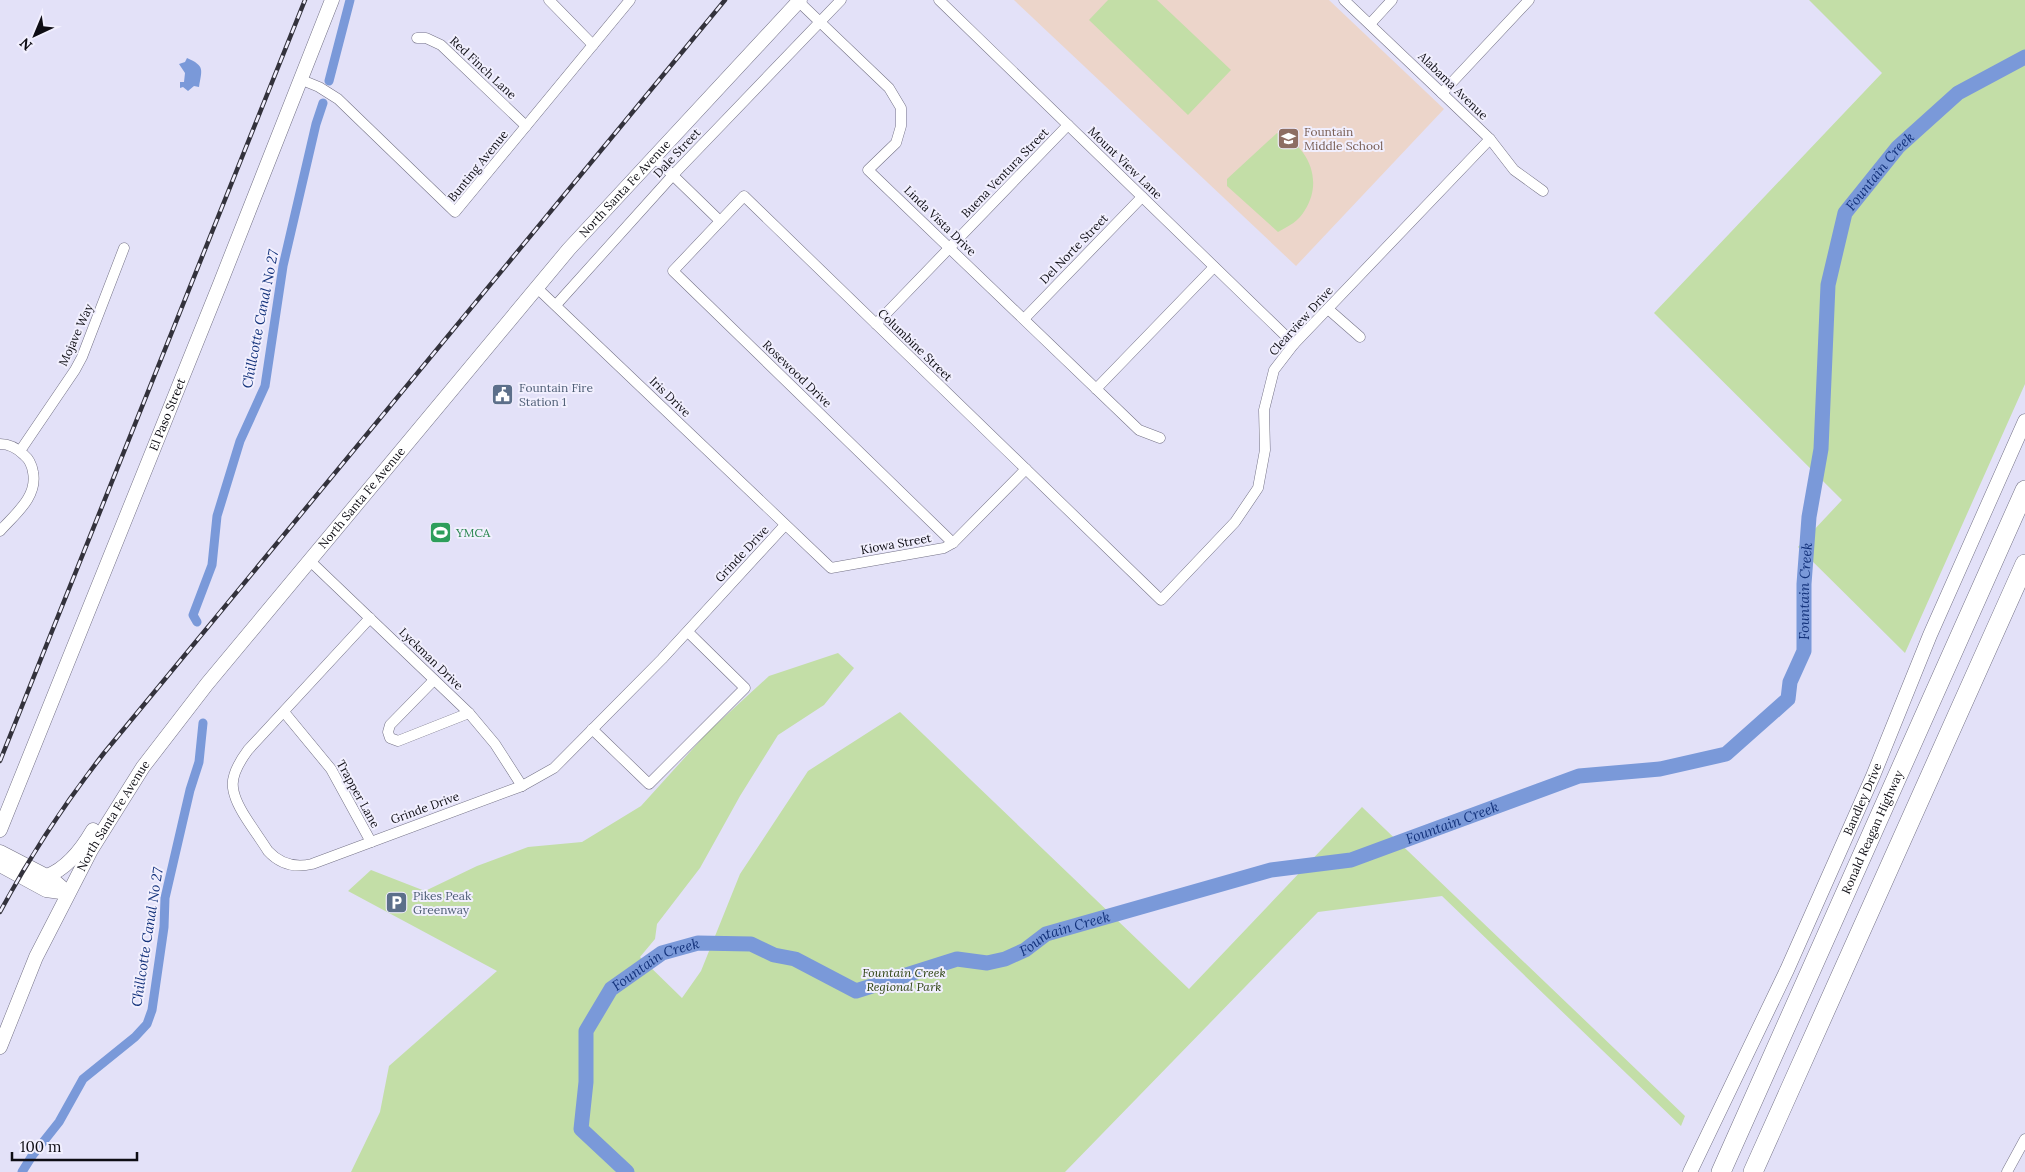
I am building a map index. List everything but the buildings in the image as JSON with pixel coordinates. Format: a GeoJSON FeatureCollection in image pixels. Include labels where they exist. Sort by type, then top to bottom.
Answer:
{"type":"FeatureCollection","features":[{"type":"Feature","properties":{"kind":"highway","name":"Ronald Reagan Highway"},"geometry":{"type":"LineString","coordinates":[[1721,1172],[2025,490]]}},
{"type":"Feature","properties":{"kind":"highway"},"geometry":{"type":"LineString","coordinates":[[1754,1172],[2025,564]]}},
{"type":"Feature","properties":{"kind":"main road","name":"El Paso Street"},"geometry":{"type":"LineString","coordinates":[[0,830],[302,80],[332,0]]}},
{"type":"Feature","properties":{"kind":"main road","name":"North Santa Fe Avenue"},"geometry":{"type":"LineString","coordinates":[[0,1047],[36,957],[68,893],[118,805],[152,755],[207,684],[536,288],[653,156],[800,1]]}},
{"type":"Feature","properties":{"kind":"main road","name":"Bandley Drive"},"geometry":{"type":"LineString","coordinates":[[1690,1172],[1762,1024],[1874,776],[1930,635],[2025,421]]}},
{"type":"Feature","properties":{"kind":"main road"},"geometry":{"type":"LineString","coordinates":[[47,876],[61,871],[77,853],[111,800],[138,763],[152,755]]}},
{"type":"Feature","properties":{"kind":"main road"},"geometry":{"type":"LineString","coordinates":[[0,852],[47,876],[68,893]]}},
{"type":"Feature","properties":{"kind":"main road"},"geometry":{"type":"LineString","coordinates":[[0,865],[46,890],[68,893]]}},
{"type":"Feature","properties":{"kind":"street"},"geometry":{"type":"LineString","coordinates":[[549,0],[593,45]]}},
{"type":"Feature","properties":{"kind":"street","name":"Bunting Avenue"},"geometry":{"type":"LineString","coordinates":[[302,80],[319,87],[338,99],[455,212],[630,0]]}},
{"type":"Feature","properties":{"kind":"street","name":"Dale Street"},"geometry":{"type":"LineString","coordinates":[[556,305],[673,175],[841,0]]}},
{"type":"Feature","properties":{"kind":"street","name":"Mount View Lane"},"geometry":{"type":"LineString","coordinates":[[939,0],[1294,344]]}},
{"type":"Feature","properties":{"kind":"street","name":"Alabama Avenue"},"geometry":{"type":"LineString","coordinates":[[1344,0],[1490,139],[1514,170],[1543,192]]}},
{"type":"Feature","properties":{"kind":"street"},"geometry":{"type":"LineString","coordinates":[[1370,24],[1392,0]]}},
{"type":"Feature","properties":{"kind":"street"},"geometry":{"type":"LineString","coordinates":[[1442,93],[1529,0]]}},
{"type":"Feature","properties":{"kind":"street","name":"Linda Vista Drive"},"geometry":{"type":"LineString","coordinates":[[800,1],[889,88],[901,108],[901,126],[896,143],[868,170],[1139,430],[1160,438]]}},
{"type":"Feature","properties":{"kind":"street","name":"Red Finch Lane"},"geometry":{"type":"LineString","coordinates":[[417,38],[426,38],[441,45],[526,126]]}},
{"type":"Feature","properties":{"kind":"street","name":"Buena Ventura Street"},"geometry":{"type":"LineString","coordinates":[[876,324],[1068,125]]}},
{"type":"Feature","properties":{"kind":"street","name":"Clearview Drive"},"geometry":{"type":"LineString","coordinates":[[1161,600],[1235,522],[1258,488],[1266,450],[1264,410],[1274,370],[1294,344],[1490,139]]}},
{"type":"Feature","properties":{"kind":"street"},"geometry":{"type":"LineString","coordinates":[[653,156],[720,221]]}},
{"type":"Feature","properties":{"kind":"street","name":"Columbine Street"},"geometry":{"type":"LineString","coordinates":[[720,221],[744,196],[1161,600]]}},
{"type":"Feature","properties":{"kind":"street","name":"Del Norte Street"},"geometry":{"type":"LineString","coordinates":[[1024,319],[1142,197]]}},
{"type":"Feature","properties":{"kind":"street","name":"Rosewood Drive"},"geometry":{"type":"LineString","coordinates":[[720,221],[673,271],[953,543]]}},
{"type":"Feature","properties":{"kind":"street","name":"Mojave Way"},"geometry":{"type":"LineString","coordinates":[[20,451],[82,357],[124,248]]}},
{"type":"Feature","properties":{"kind":"street"},"geometry":{"type":"LineString","coordinates":[[1096,389],[1214,267]]}},
{"type":"Feature","properties":{"kind":"street","name":"Iris Drive"},"geometry":{"type":"LineString","coordinates":[[536,288],[785,525]]}},
{"type":"Feature","properties":{"kind":"street"},"geometry":{"type":"LineString","coordinates":[[1328,309],[1360,338]]}},
{"type":"Feature","properties":{"kind":"street"},"geometry":{"type":"LineString","coordinates":[[0,444],[6,444],[20,451],[28,458],[33,470],[34,482],[27,502],[0,531]]}},
{"type":"Feature","properties":{"kind":"street","name":"Kiowa Street"},"geometry":{"type":"LineString","coordinates":[[785,525],[831,568],[944,548],[953,543],[1026,469]]}},
{"type":"Feature","properties":{"kind":"street","name":"Grinde Drive"},"geometry":{"type":"LineString","coordinates":[[370,618],[237,766],[232,783],[234,799],[263,844],[280,861],[303,866],[522,786],[554,768],[688,632],[785,525]]}},
{"type":"Feature","properties":{"kind":"street","name":"Lyckman Drive"},"geometry":{"type":"LineString","coordinates":[[309,560],[469,713],[495,744],[522,786]]}},
{"type":"Feature","properties":{"kind":"street"},"geometry":{"type":"LineString","coordinates":[[592,729],[649,784],[745,688],[688,632]]}},
{"type":"Feature","properties":{"kind":"street"},"geometry":{"type":"LineString","coordinates":[[434,680],[390,725],[388,732],[390,738],[398,741],[469,713]]}},
{"type":"Feature","properties":{"kind":"street","name":"Trapper Lane"},"geometry":{"type":"LineString","coordinates":[[284,712],[331,769],[371,842]]}},
{"type":"Feature","properties":{"kind":"street"},"geometry":{"type":"LineString","coordinates":[[2007,1172],[2025,1139]]}},
{"type":"Feature","properties":{"kind":"shaded area","name":"Fountain Middle School"},"geometry":{"type":"Polygon","coordinates":[[[1014,0],[1329,0],[1444,109],[1296,266],[1014,0]]]}},
{"type":"Feature","properties":{"kind":"green space"},"geometry":{"type":"Polygon","coordinates":[[[1108,0],[1157,0],[1231,70],[1188,115],[1089,20],[1108,0]]]}},
{"type":"Feature","properties":{"kind":"green space"},"geometry":{"type":"Polygon","coordinates":[[[1809,0],[2025,0],[2025,384],[1905,653],[1798,547],[1842,500],[1654,313],[1882,73],[1809,0]]]}},
{"type":"Feature","properties":{"kind":"green space"},"geometry":{"type":"Polygon","coordinates":[[[1277,133],[1297,146],[1310,165],[1313,176],[1311,199],[1303,214],[1278,232],[1227,186],[1227,179],[1277,133]]]}},
{"type":"Feature","properties":{"kind":"green space","name":"Fountain Creek Regional Park"},"geometry":{"type":"Polygon","coordinates":[[[838,653],[854,668],[824,705],[778,735],[740,796],[700,868],[657,924],[655,939],[640,957],[682,998],[701,971],[740,874],[808,771],[900,712],[1189,989],[1362,807],[1685,1116],[1681,1126],[1442,896],[1318,912],[1065,1172],[351,1172],[380,1112],[389,1066],[497,971],[348,891],[371,870],[425,891],[477,866],[528,847],[582,842],[641,806],[708,732],[769,676],[838,653]]]}},
{"type":"Feature","properties":{"kind":"water"},"geometry":{"type":"Polygon","coordinates":[[[187,58],[197,63],[201,69],[199,87],[194,86],[188,91],[183,87],[180,88],[180,82],[184,82],[185,73],[179,64],[185,62],[187,58]]]}},
{"type":"Feature","properties":{"kind":"waterway","name":"Chillcotte Canal No 27"},"geometry":{"type":"LineString","coordinates":[[329,81],[350,0]]}},
{"type":"Feature","properties":{"kind":"waterway","name":"Fountain Creek"},"geometry":{"type":"LineString","coordinates":[[627,1172],[581,1129],[586,1082],[586,1031],[611,989],[662,953],[698,943],[751,944],[774,955],[795,959],[856,991],[957,959],[987,963],[1005,959],[1025,950],[1046,934],[1271,870],[1351,860],[1579,776],[1660,769],[1726,754],[1788,699],[1790,682],[1804,651],[1804,584],[1809,517],[1821,449],[1828,285],[1845,213],[1898,147],[1958,93],[2025,57]]}},
{"type":"Feature","properties":{"kind":"waterway","name":"Chillcotte Canal No 27"},"geometry":{"type":"LineString","coordinates":[[197,622],[193,615],[212,565],[217,516],[240,441],[265,386],[283,266],[316,124],[323,103]]}},
{"type":"Feature","properties":{"kind":"waterway","name":"Chillcotte Canal No 27"},"geometry":{"type":"LineString","coordinates":[[22,1172],[59,1122],[83,1079],[135,1037],[147,1024],[152,1010],[164,927],[165,898],[190,790],[199,762],[203,723]]}},
{"type":"Feature","properties":{"kind":"railway"},"geometry":{"type":"LineString","coordinates":[[0,761],[305,0]]}},
{"type":"Feature","properties":{"kind":"railway"},"geometry":{"type":"LineString","coordinates":[[0,912],[49,830],[104,753],[725,0]]}},
{"type":"Feature","properties":{"kind":"place","name":"Fountain Middle School"},"geometry":{"type":"Point","coordinates":[1288,139]}},
{"type":"Feature","properties":{"kind":"place","name":"Fountain Fire Station 1"},"geometry":{"type":"Point","coordinates":[503,395]}},
{"type":"Feature","properties":{"kind":"place","name":"YMCA"},"geometry":{"type":"Point","coordinates":[440,533]}},
{"type":"Feature","properties":{"kind":"place","name":"Pikes Peak Greenway"},"geometry":{"type":"Point","coordinates":[397,903]}}]}
